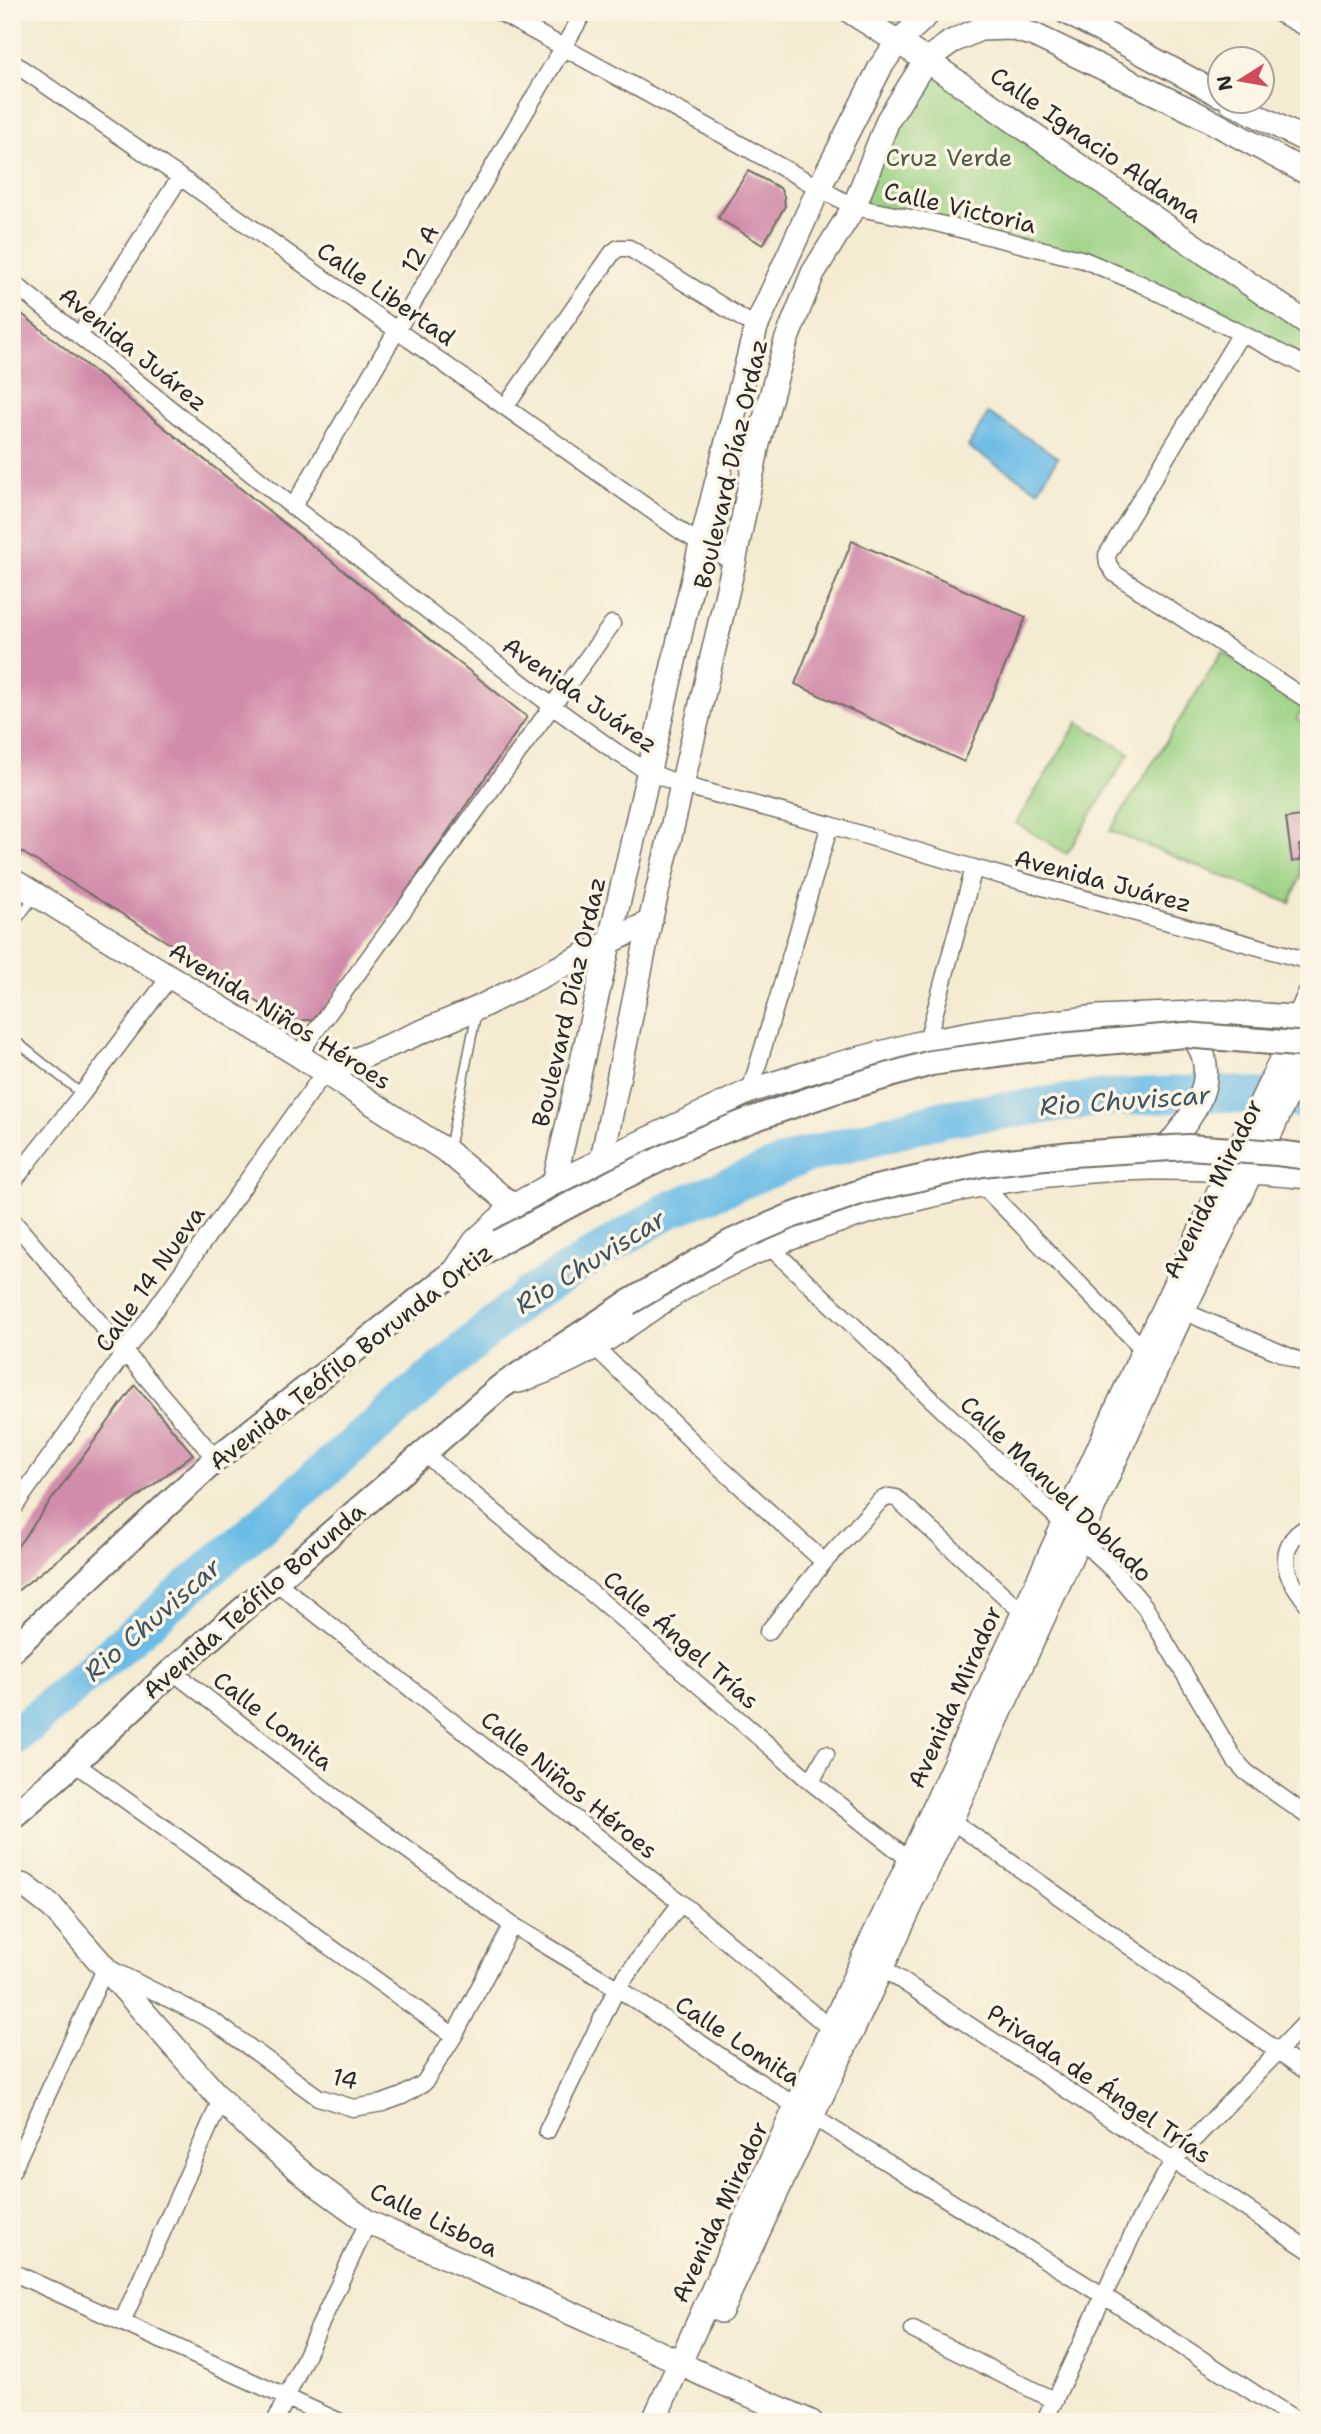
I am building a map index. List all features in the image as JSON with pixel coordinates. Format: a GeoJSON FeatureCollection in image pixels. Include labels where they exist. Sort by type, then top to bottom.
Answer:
{"type":"FeatureCollection","features":[{"type":"Feature","properties":{"kind":"main road","name":"Calle Ignacio Aldama"},"geometry":{"type":"LineString","coordinates":[[850,12],[926,60],[1309,325]]}},
{"type":"Feature","properties":{"kind":"main road","name":"Boulevard Díaz Ordaz"},"geometry":{"type":"LineString","coordinates":[[554,1183],[701,544],[756,327],[819,188],[881,66],[898,42],[930,12]]}},
{"type":"Feature","properties":{"kind":"main road"},"geometry":{"type":"LineString","coordinates":[[1066,12],[1206,87]]}},
{"type":"Feature","properties":{"kind":"main road","name":"Boulevard Díaz Ordaz"},"geometry":{"type":"LineString","coordinates":[[602,1159],[650,922],[734,563],[758,444],[786,341],[814,272],[855,207],[888,120],[926,60],[982,20],[1034,34],[1194,112],[1309,174]]}},
{"type":"Feature","properties":{"kind":"main road"},"geometry":{"type":"LineString","coordinates":[[1258,116],[1309,142]]}},
{"type":"Feature","properties":{"kind":"main road","name":"Avenida Niños Héroes"},"geometry":{"type":"LineString","coordinates":[[12,880],[298,1055],[448,1152],[513,1206]]}},
{"type":"Feature","properties":{"kind":"main road"},"geometry":{"type":"LineString","coordinates":[[324,1073],[478,1008],[650,922]]}},
{"type":"Feature","properties":{"kind":"main road","name":"Avenida Mirador"},"geometry":{"type":"LineString","coordinates":[[1174,1307],[1270,1134],[1301,1053],[1309,995]]}},
{"type":"Feature","properties":{"kind":"main road"},"geometry":{"type":"LineString","coordinates":[[453,1273],[475,1241],[513,1206],[554,1183],[750,1091],[823,1068],[927,1041],[988,1030],[1098,1017],[1218,1013],[1304,1017]]}},
{"type":"Feature","properties":{"kind":"main road"},"geometry":{"type":"LineString","coordinates":[[1150,1168],[1189,1120],[1200,1100],[1204,1082],[1205,1059],[1176,1014]]}},
{"type":"Feature","properties":{"kind":"main road","name":"Avenida Teófilo Borunda Ortiz"},"geometry":{"type":"LineString","coordinates":[[12,1650],[216,1459],[453,1273],[499,1242],[617,1180],[698,1142],[753,1119],[835,1091],[931,1063],[1048,1047],[1185,1035],[1301,1053]]}},
{"type":"Feature","properties":{"kind":"main road","name":"Avenida Mirador"},"geometry":{"type":"LineString","coordinates":[[653,2422],[686,2366],[942,1814],[1174,1307],[1228,1170],[1247,1131],[1301,1053]]}},
{"type":"Feature","properties":{"kind":"main road","name":"Avenida Teófilo Borunda"},"geometry":{"type":"LineString","coordinates":[[12,1817],[172,1671],[499,1388],[628,1303],[731,1242],[791,1216],[863,1191],[982,1164],[1072,1154],[1188,1147],[1309,1157]]}},
{"type":"Feature","properties":{"kind":"main road","name":"Avenida Teófilo Borunda"},"geometry":{"type":"LineString","coordinates":[[499,1388],[546,1372],[595,1347],[718,1269],[769,1246],[869,1213],[982,1185],[1076,1173],[1150,1168],[1228,1170],[1309,1177]]}},
{"type":"Feature","properties":{"kind":"main road","name":"Avenida Mirador"},"geometry":{"type":"LineString","coordinates":[[805,2111],[831,2029],[872,1961],[911,1860],[942,1814]]}},
{"type":"Feature","properties":{"kind":"main road","name":"Calle Lisboa"},"geometry":{"type":"LineString","coordinates":[[12,1883],[25,1886],[52,1907],[221,2100],[254,2132],[313,2182],[368,2222],[811,2422]]}},
{"type":"Feature","properties":{"kind":"main road","name":"Avenida Mirador"},"geometry":{"type":"LineString","coordinates":[[670,2422],[686,2366]]}},
{"type":"Feature","properties":{"kind":"street","name":"Calle Victoria"},"geometry":{"type":"LineString","coordinates":[[499,12],[855,207],[936,223],[1084,260],[1141,284],[1309,367]]}},
{"type":"Feature","properties":{"kind":"street","name":"12 A"},"geometry":{"type":"LineString","coordinates":[[293,507],[343,417],[398,331],[584,12]]}},
{"type":"Feature","properties":{"kind":"street"},"geometry":{"type":"LineString","coordinates":[[1276,12],[1309,30]]}},
{"type":"Feature","properties":{"kind":"street","name":"Calle Libertad"},"geometry":{"type":"LineString","coordinates":[[12,62],[701,544],[734,563]]}},
{"type":"Feature","properties":{"kind":"street"},"geometry":{"type":"LineString","coordinates":[[79,336],[180,177]]}},
{"type":"Feature","properties":{"kind":"street"},"geometry":{"type":"LineString","coordinates":[[506,406],[613,253],[620,248],[629,248],[756,327]]}},
{"type":"Feature","properties":{"kind":"street","name":"Avenida Juárez"},"geometry":{"type":"LineString","coordinates":[[12,282],[293,507],[552,706],[649,772],[682,785],[830,825],[974,869],[1309,961]]}},
{"type":"Feature","properties":{"kind":"street"},"geometry":{"type":"LineString","coordinates":[[1240,335],[1107,555],[1108,564],[1115,574],[1309,701]]}},
{"type":"Feature","properties":{"kind":"street"},"geometry":{"type":"LineString","coordinates":[[298,1055],[612,624]]}},
{"type":"Feature","properties":{"kind":"street"},"geometry":{"type":"LineString","coordinates":[[750,1091],[830,825]]}},
{"type":"Feature","properties":{"kind":"street"},"geometry":{"type":"LineString","coordinates":[[927,1041],[974,869]]}},
{"type":"Feature","properties":{"kind":"street"},"geometry":{"type":"LineString","coordinates":[[12,1183],[169,978]]}},
{"type":"Feature","properties":{"kind":"street","name":"Calle 14 Nueva"},"geometry":{"type":"LineString","coordinates":[[12,1510],[324,1073]]}},
{"type":"Feature","properties":{"kind":"street"},"geometry":{"type":"LineString","coordinates":[[982,1185],[1151,1357]]}},
{"type":"Feature","properties":{"kind":"street"},"geometry":{"type":"LineString","coordinates":[[12,1220],[216,1459]]}},
{"type":"Feature","properties":{"kind":"street","name":"Calle Manuel Doblado"},"geometry":{"type":"LineString","coordinates":[[769,1246],[1118,1575],[1144,1607],[1235,1760],[1246,1772],[1309,1817]]}},
{"type":"Feature","properties":{"kind":"street"},"geometry":{"type":"LineString","coordinates":[[1174,1307],[1309,1365]]}},
{"type":"Feature","properties":{"kind":"street"},"geometry":{"type":"LineString","coordinates":[[595,1347],[702,1451],[824,1562]]}},
{"type":"Feature","properties":{"kind":"street","name":"Calle Ángel Trías"},"geometry":{"type":"LineString","coordinates":[[424,1453],[811,1782],[911,1860]]}},
{"type":"Feature","properties":{"kind":"street"},"geometry":{"type":"LineString","coordinates":[[768,1632],[824,1562],[881,1500],[889,1497],[896,1498],[1030,1619]]}},
{"type":"Feature","properties":{"kind":"street"},"geometry":{"type":"LineString","coordinates":[[1309,1527],[1298,1531],[1289,1545],[1286,1558],[1289,1574],[1309,1606]]}},
{"type":"Feature","properties":{"kind":"street","name":"Calle Niños Héroes"},"geometry":{"type":"LineString","coordinates":[[276,1582],[681,1903],[831,2029]]}},
{"type":"Feature","properties":{"kind":"street","name":"Calle Lomita"},"geometry":{"type":"LineString","coordinates":[[172,1671],[337,1800],[512,1925],[617,1988],[805,2111],[1104,2296],[1299,2422]]}},
{"type":"Feature","properties":{"kind":"street"},"geometry":{"type":"LineString","coordinates":[[811,1782],[827,1754]]}},
{"type":"Feature","properties":{"kind":"street"},"geometry":{"type":"LineString","coordinates":[[74,1763],[454,2036]]}},
{"type":"Feature","properties":{"kind":"street"},"geometry":{"type":"LineString","coordinates":[[942,1814],[1309,2073]]}},
{"type":"Feature","properties":{"kind":"street"},"geometry":{"type":"LineString","coordinates":[[547,2130],[617,1988],[681,1903]]}},
{"type":"Feature","properties":{"kind":"street","name":"14"},"geometry":{"type":"LineString","coordinates":[[106,1967],[213,2021],[318,2096],[353,2108],[383,2103],[424,2083],[454,2036],[512,1925]]}},
{"type":"Feature","properties":{"kind":"street","name":"Privada de Ángel Trías"},"geometry":{"type":"LineString","coordinates":[[872,1961],[1309,2250]]}},
{"type":"Feature","properties":{"kind":"street"},"geometry":{"type":"LineString","coordinates":[[12,2171],[106,1967]]}},
{"type":"Feature","properties":{"kind":"street"},"geometry":{"type":"LineString","coordinates":[[1044,2422],[1138,2223],[1173,2161],[1309,2019]]}},
{"type":"Feature","properties":{"kind":"street"},"geometry":{"type":"LineString","coordinates":[[122,2322],[221,2100]]}},
{"type":"Feature","properties":{"kind":"street"},"geometry":{"type":"LineString","coordinates":[[275,2422],[368,2222]]}},
{"type":"Feature","properties":{"kind":"street"},"geometry":{"type":"LineString","coordinates":[[12,2272],[340,2422]]}},
{"type":"Feature","properties":{"kind":"street"},"geometry":{"type":"LineString","coordinates":[[913,2330],[1055,2401]]}},
{"type":"Feature","properties":{"kind":"lane"},"geometry":{"type":"LineString","coordinates":[[12,927],[35,896]]}},
{"type":"Feature","properties":{"kind":"lane"},"geometry":{"type":"LineString","coordinates":[[448,1152],[478,1008]]}},
{"type":"Feature","properties":{"kind":"lane"},"geometry":{"type":"LineString","coordinates":[[12,1038],[82,1094]]}},
{"type":"Feature","properties":{"kind":"green space"},"geometry":{"type":"Polygon","coordinates":[[[851,12],[930,12],[898,42],[851,12]]]}},
{"type":"Feature","properties":{"kind":"green space","name":"Cruz Verde"},"geometry":{"type":"Polygon","coordinates":[[[926,60],[1309,325],[1309,367],[1084,260],[855,208],[926,60]]]}},
{"type":"Feature","properties":{"kind":"green space"},"geometry":{"type":"Polygon","coordinates":[[[1222,652],[1305,707],[1296,719],[1309,728],[1309,839],[1305,838],[1306,844],[1299,845],[1301,876],[1290,903],[1110,831],[1222,652]]]}},
{"type":"Feature","properties":{"kind":"green space"},"geometry":{"type":"Polygon","coordinates":[[[1078,722],[1129,753],[1067,854],[1016,823],[1078,722]]]}},
{"type":"Feature","properties":{"kind":"water"},"geometry":{"type":"Polygon","coordinates":[[[988,413],[1058,457],[1038,490],[968,447],[988,413]]]}},
{"type":"Feature","properties":{"kind":"building"},"geometry":{"type":"Polygon","coordinates":[[[748,171],[780,188],[784,196],[785,206],[763,245],[718,218],[748,171]]]}},
{"type":"Feature","properties":{"kind":"building"},"geometry":{"type":"Polygon","coordinates":[[[12,306],[527,717],[318,1019],[287,1022],[198,961],[12,846],[12,306]]]}},
{"type":"Feature","properties":{"kind":"building"},"geometry":{"type":"Polygon","coordinates":[[[852,541],[1026,617],[964,762],[795,684],[852,541]]]}},
{"type":"Feature","properties":{"kind":"building"},"geometry":{"type":"Polygon","coordinates":[[[1309,815],[1309,829],[1304,829],[1306,844],[1299,845],[1301,860],[1292,862],[1286,818],[1309,815]]]}},
{"type":"Feature","properties":{"kind":"building"},"geometry":{"type":"Polygon","coordinates":[[[135,1385],[193,1454],[12,1595],[12,1554],[135,1385]]]}},
{"type":"Feature","properties":{"kind":"waterway","name":"Rio Chuviscar"},"geometry":{"type":"LineString","coordinates":[[12,1739],[527,1296],[669,1210],[801,1157],[945,1118],[1103,1098],[1214,1093],[1309,1101]]}}]}
